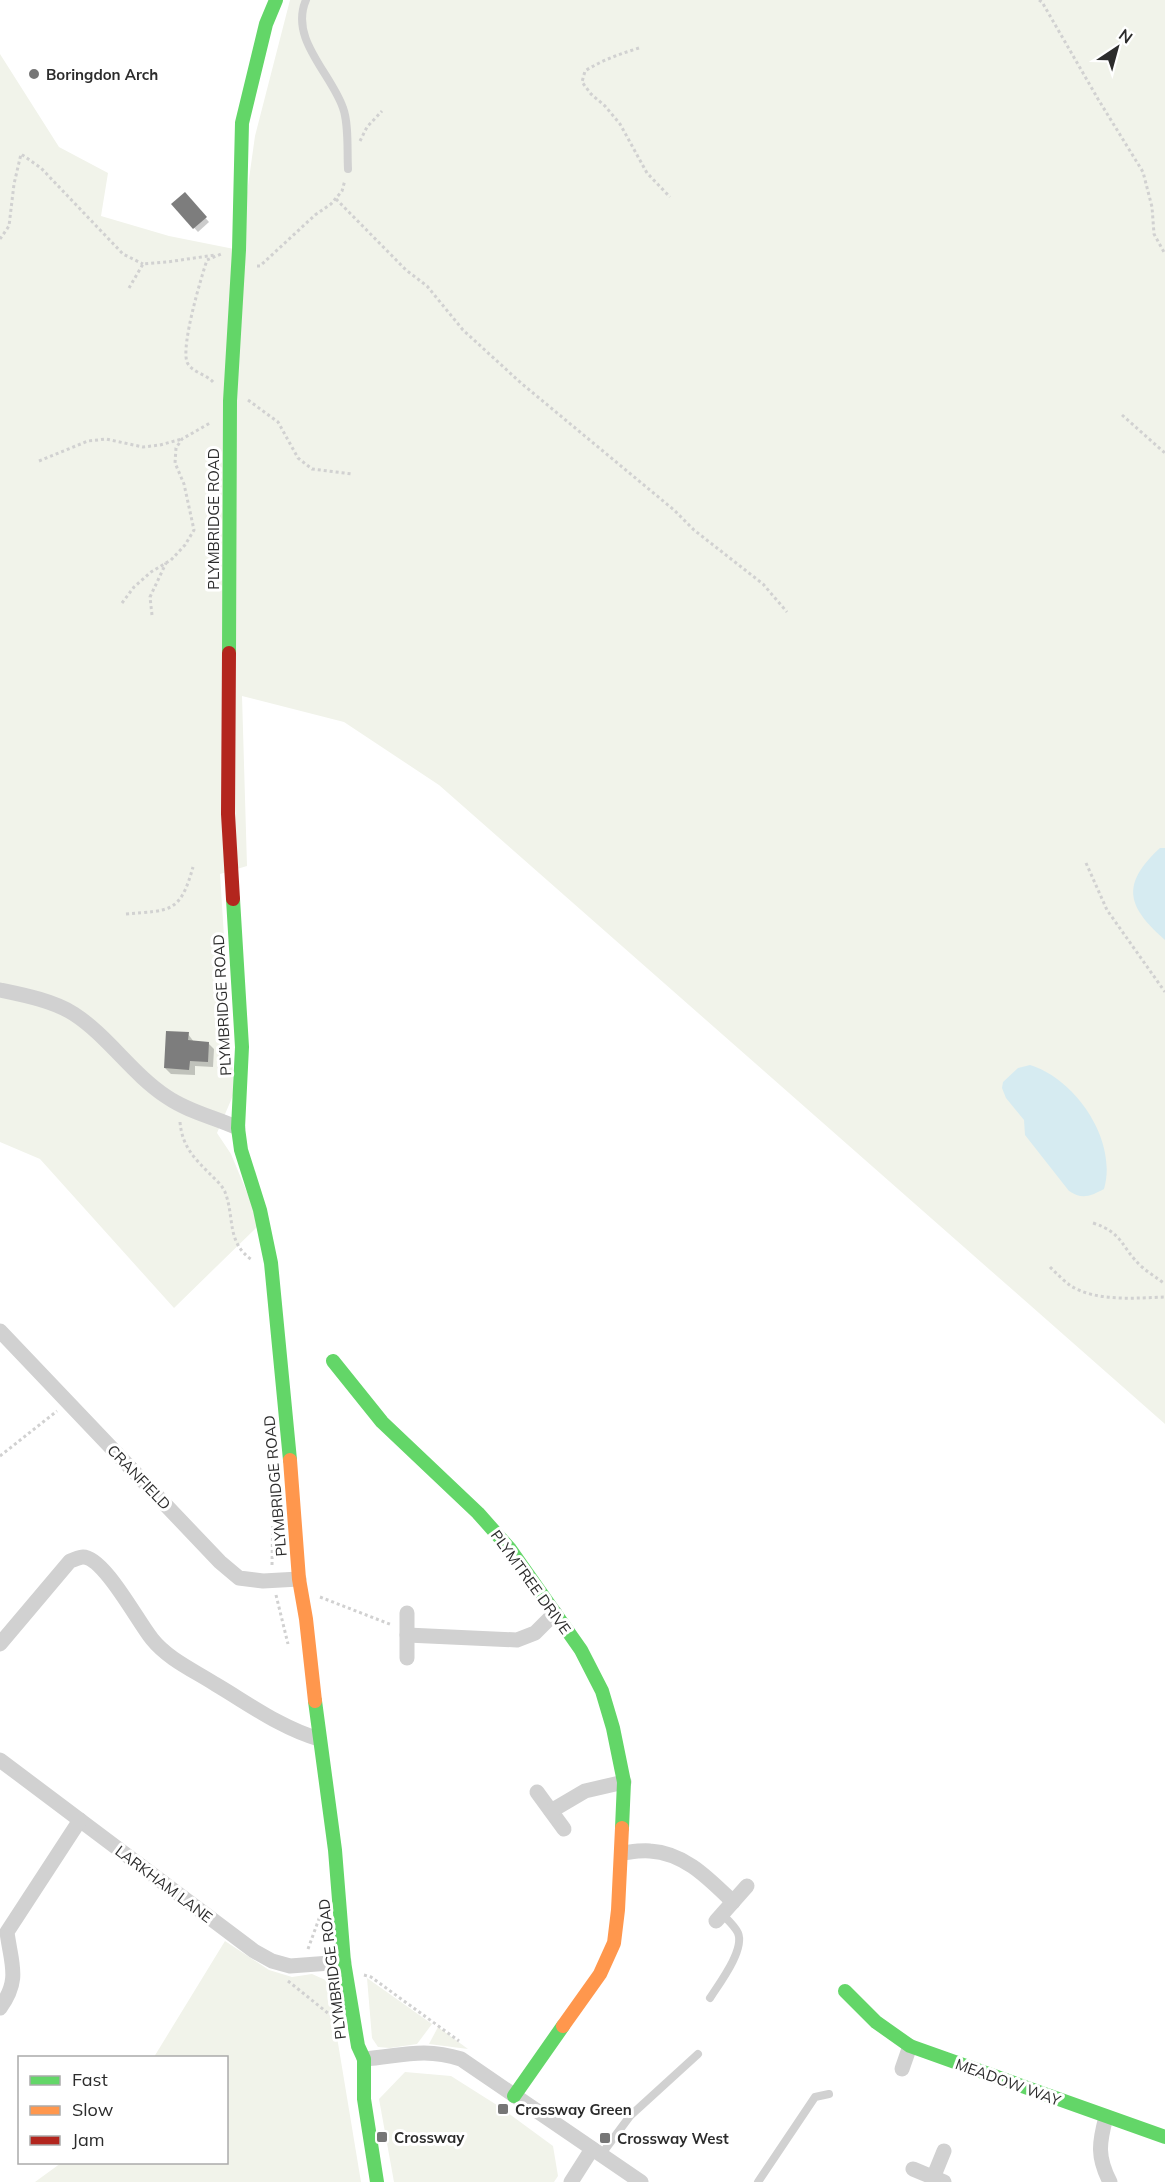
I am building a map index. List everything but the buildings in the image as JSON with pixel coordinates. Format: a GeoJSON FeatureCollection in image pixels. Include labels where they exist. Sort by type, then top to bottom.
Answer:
{"type":"FeatureCollection","features":[{"type":"Feature","properties":{"kind":"street","name":"PLYMBRIDGE ROAD"},"geometry":{"type":"LineString","coordinates":[[276,0],[266,24],[242,123],[239,250],[231,401],[228,802],[242,1047],[238,1128],[241,1150],[260,1210],[271,1263],[301,1584],[319,1739],[336,1850],[344,1965],[358,2046],[364,2059],[364,2099],[376,2182]]}},
{"type":"Feature","properties":{"kind":"street"},"geometry":{"type":"LineString","coordinates":[[0,990],[60,1007],[75,1015],[135,1072],[166,1096],[192,1112],[238,1128]]}},
{"type":"Feature","properties":{"kind":"street","name":"CRANFIELD"},"geometry":{"type":"LineString","coordinates":[[0,1331],[220,1562],[239,1578],[301,1584]]}},
{"type":"Feature","properties":{"kind":"street","name":"PLYMTREE DRIVE"},"geometry":{"type":"LineString","coordinates":[[333,1361],[382,1422],[478,1513],[510,1549],[581,1650],[602,1691],[613,1728],[624,1782],[622,1852],[614,1943],[600,1974],[514,2096]]}},
{"type":"Feature","properties":{"kind":"street"},"geometry":{"type":"LineString","coordinates":[[0,1644],[70,1561],[82,1556],[94,1560],[108,1574],[161,1651],[281,1725],[319,1739]]}},
{"type":"Feature","properties":{"kind":"street"},"geometry":{"type":"LineString","coordinates":[[407,1613],[407,1658]]}},
{"type":"Feature","properties":{"kind":"street"},"geometry":{"type":"LineString","coordinates":[[407,1635],[517,1640],[535,1633],[555,1613]]}},
{"type":"Feature","properties":{"kind":"street","name":"LARKHAM LANE"},"geometry":{"type":"LineString","coordinates":[[0,1760],[254,1951],[272,1961],[290,1966],[344,1965]]}},
{"type":"Feature","properties":{"kind":"street"},"geometry":{"type":"LineString","coordinates":[[550,1811],[585,1791],[624,1782]]}},
{"type":"Feature","properties":{"kind":"street"},"geometry":{"type":"LineString","coordinates":[[537,1791],[564,1829]]}},
{"type":"Feature","properties":{"kind":"street"},"geometry":{"type":"LineString","coordinates":[[0,2008],[9,1995],[15,1973],[7,1932],[80,1820]]}},
{"type":"Feature","properties":{"kind":"street"},"geometry":{"type":"LineString","coordinates":[[622,1852],[651,1851],[679,1857],[703,1873],[724,1912],[747,1886]]}},
{"type":"Feature","properties":{"kind":"street","name":"MEADOW WAY"},"geometry":{"type":"LineString","coordinates":[[845,1990],[876,2022],[910,2046],[1165,2137]]}},
{"type":"Feature","properties":{"kind":"street"},"geometry":{"type":"LineString","coordinates":[[902,2069],[910,2046]]}},
{"type":"Feature","properties":{"kind":"street"},"geometry":{"type":"LineString","coordinates":[[364,2059],[420,2051],[443,2053],[461,2058],[641,2182]]}},
{"type":"Feature","properties":{"kind":"street"},"geometry":{"type":"LineString","coordinates":[[1106,2117],[1100,2143],[1102,2166],[1110,2182]]}},
{"type":"Feature","properties":{"kind":"street"},"geometry":{"type":"LineString","coordinates":[[913,2169],[939,2180],[944,2151]]}},
{"type":"Feature","properties":{"kind":"street"},"geometry":{"type":"LineString","coordinates":[[571,2182],[597,2152]]}},
{"type":"Feature","properties":{"kind":"lane"},"geometry":{"type":"LineString","coordinates":[[306,0],[303,7],[303,29],[310,50],[328,77],[344,109],[348,169]]}},
{"type":"Feature","properties":{"kind":"lane"},"geometry":{"type":"LineString","coordinates":[[710,1998],[738,1947],[738,1933],[724,1912]]}},
{"type":"Feature","properties":{"kind":"lane"},"geometry":{"type":"LineString","coordinates":[[597,2152],[630,2116],[698,2054]]}},
{"type":"Feature","properties":{"kind":"lane"},"geometry":{"type":"LineString","coordinates":[[758,2182],[815,2097],[829,2094]]}},
{"type":"Feature","properties":{"kind":"path"},"geometry":{"type":"LineString","coordinates":[[1039,0],[1143,172],[1152,207],[1154,234],[1165,254]]}},
{"type":"Feature","properties":{"kind":"path"},"geometry":{"type":"LineString","coordinates":[[639,48],[592,66],[585,71],[582,82],[620,124],[647,173],[670,197]]}},
{"type":"Feature","properties":{"kind":"path"},"geometry":{"type":"LineString","coordinates":[[250,268],[260,266],[336,199],[342,191],[348,169],[367,127],[382,111]]}},
{"type":"Feature","properties":{"kind":"path"},"geometry":{"type":"LineString","coordinates":[[0,239],[9,226],[14,184],[21,154],[41,168],[123,254],[143,264],[239,250]]}},
{"type":"Feature","properties":{"kind":"path"},"geometry":{"type":"LineString","coordinates":[[336,199],[406,270],[427,286],[463,330],[521,383],[674,510],[694,530],[763,584],[787,612]]}},
{"type":"Feature","properties":{"kind":"path"},"geometry":{"type":"LineString","coordinates":[[217,387],[211,379],[187,362],[187,352],[189,330],[201,276],[207,260],[220,254]]}},
{"type":"Feature","properties":{"kind":"path"},"geometry":{"type":"LineString","coordinates":[[129,288],[143,264]]}},
{"type":"Feature","properties":{"kind":"path"},"geometry":{"type":"LineString","coordinates":[[1122,416],[1165,453]]}},
{"type":"Feature","properties":{"kind":"path"},"geometry":{"type":"LineString","coordinates":[[39,461],[88,441],[106,439],[143,447],[182,439]]}},
{"type":"Feature","properties":{"kind":"path"},"geometry":{"type":"LineString","coordinates":[[152,615],[150,597],[166,563]]}},
{"type":"Feature","properties":{"kind":"path"},"geometry":{"type":"LineString","coordinates":[[1086,863],[1107,910],[1165,992]]}},
{"type":"Feature","properties":{"kind":"path"},"geometry":{"type":"LineString","coordinates":[[126,914],[159,912],[172,907],[182,898],[193,867]]}},
{"type":"Feature","properties":{"kind":"path"},"geometry":{"type":"LineString","coordinates":[[182,1106],[180,1118],[184,1142],[191,1156],[218,1182],[224,1191],[234,1241],[253,1261],[271,1263]]}},
{"type":"Feature","properties":{"kind":"path"},"geometry":{"type":"LineString","coordinates":[[1093,1223],[1109,1228],[1141,1266],[1165,1284]]}},
{"type":"Feature","properties":{"kind":"path"},"geometry":{"type":"LineString","coordinates":[[1050,1267],[1072,1287],[1098,1295],[1125,1299],[1165,1297]]}},
{"type":"Feature","properties":{"kind":"path"},"geometry":{"type":"LineString","coordinates":[[0,1456],[68,1402]]}},
{"type":"Feature","properties":{"kind":"path"},"geometry":{"type":"LineString","coordinates":[[301,1584],[374,1618]]}},
{"type":"Feature","properties":{"kind":"path"},"geometry":{"type":"LineString","coordinates":[[303,1965],[321,1915]]}},
{"type":"Feature","properties":{"kind":"path"},"geometry":{"type":"LineString","coordinates":[[272,1961],[291,1985],[344,2025],[354,2025]]}},
{"type":"Feature","properties":{"kind":"path"},"geometry":{"type":"LineString","coordinates":[[344,1965],[371,1977],[462,2043]]}},
{"type":"Feature","properties":{"kind":"shaded area"},"geometry":{"type":"Polygon","coordinates":[[[290,0],[1165,0],[1165,1424],[439,785],[344,722],[242,696],[247,866],[220,874],[234,1093],[217,1133],[231,1154],[260,1224],[174,1308],[40,1159],[0,1142],[0,54],[59,147],[108,173],[101,216],[169,236],[239,250],[255,136],[290,0]]]}},
{"type":"Feature","properties":{"kind":"shaded area"},"geometry":{"type":"Polygon","coordinates":[[[1160,848],[1165,848],[1165,940],[1142,916],[1133,895],[1134,884],[1139,873],[1160,848]]]}},
{"type":"Feature","properties":{"kind":"shaded area"},"geometry":{"type":"Polygon","coordinates":[[[1030,1065],[1047,1072],[1063,1084],[1090,1114],[1105,1151],[1107,1170],[1104,1189],[1095,1194],[1086,1196],[1069,1191],[1025,1135],[1024,1120],[1006,1098],[1002,1088],[1003,1082],[1018,1068],[1030,1065]]]}},
{"type":"Feature","properties":{"kind":"shaded area"},"geometry":{"type":"Polygon","coordinates":[[[225,1941],[269,1970],[292,1977],[312,1974],[330,1982],[336,1994],[340,2026],[336,2031],[361,2182],[35,2182],[60,2164],[228,2164],[228,2056],[155,2056],[225,1941]]]}},
{"type":"Feature","properties":{"kind":"shaded area"},"geometry":{"type":"Polygon","coordinates":[[[367,1978],[432,2024],[417,2044],[390,2048],[378,2047],[372,2038],[367,1978]]]}},
{"type":"Feature","properties":{"kind":"shaded area"},"geometry":{"type":"Polygon","coordinates":[[[438,2027],[468,2049],[429,2044],[438,2027]]]}},
{"type":"Feature","properties":{"kind":"shaded area"},"geometry":{"type":"Polygon","coordinates":[[[405,2072],[451,2076],[500,2107],[553,2146],[558,2176],[554,2182],[394,2182],[379,2099],[405,2072]]]}},
{"type":"Feature","properties":{"kind":"traffic: fast"},"geometry":{"type":"LineString","coordinates":[[229,653],[230,401],[239,250],[242,123],[266,24],[276,0]]}},
{"type":"Feature","properties":{"kind":"traffic: fast"},"geometry":{"type":"LineString","coordinates":[[233,899],[242,1047],[238,1128],[241,1150],[260,1210],[271,1263],[290,1460]]}},
{"type":"Feature","properties":{"kind":"traffic: fast"},"geometry":{"type":"LineString","coordinates":[[333,1361],[382,1422],[478,1513],[510,1549],[581,1650],[602,1691],[613,1728],[624,1782],[622,1828]]}},
{"type":"Feature","properties":{"kind":"traffic: fast"},"geometry":{"type":"LineString","coordinates":[[315,1701],[335,1850],[344,1962],[358,2046],[364,2059],[364,2099],[377,2182]]}},
{"type":"Feature","properties":{"kind":"traffic: fast"},"geometry":{"type":"LineString","coordinates":[[845,1991],[876,2022],[910,2046],[1165,2137]]}},
{"type":"Feature","properties":{"kind":"traffic: fast"},"geometry":{"type":"LineString","coordinates":[[514,2096],[563,2026]]}},
{"type":"Feature","properties":{"kind":"traffic: slow"},"geometry":{"type":"LineString","coordinates":[[290,1460],[299,1579],[315,1701]]}},
{"type":"Feature","properties":{"kind":"traffic: slow"},"geometry":{"type":"LineString","coordinates":[[563,2026],[600,1974],[614,1943],[622,1828]]}},
{"type":"Feature","properties":{"kind":"traffic: jam"},"geometry":{"type":"LineString","coordinates":[[229,653],[228,814],[233,899]]}},
{"type":"Feature","properties":{"kind":"place","name":"Boringdon Arch"},"geometry":{"type":"Point","coordinates":[34,74]}},
{"type":"Feature","properties":{"kind":"place","name":"Crossway Green"},"geometry":{"type":"Point","coordinates":[503,2109]}},
{"type":"Feature","properties":{"kind":"place","name":"Crossway"},"geometry":{"type":"Point","coordinates":[382,2137]}},
{"type":"Feature","properties":{"kind":"place","name":"Crossway West"},"geometry":{"type":"Point","coordinates":[605,2138]}}]}
